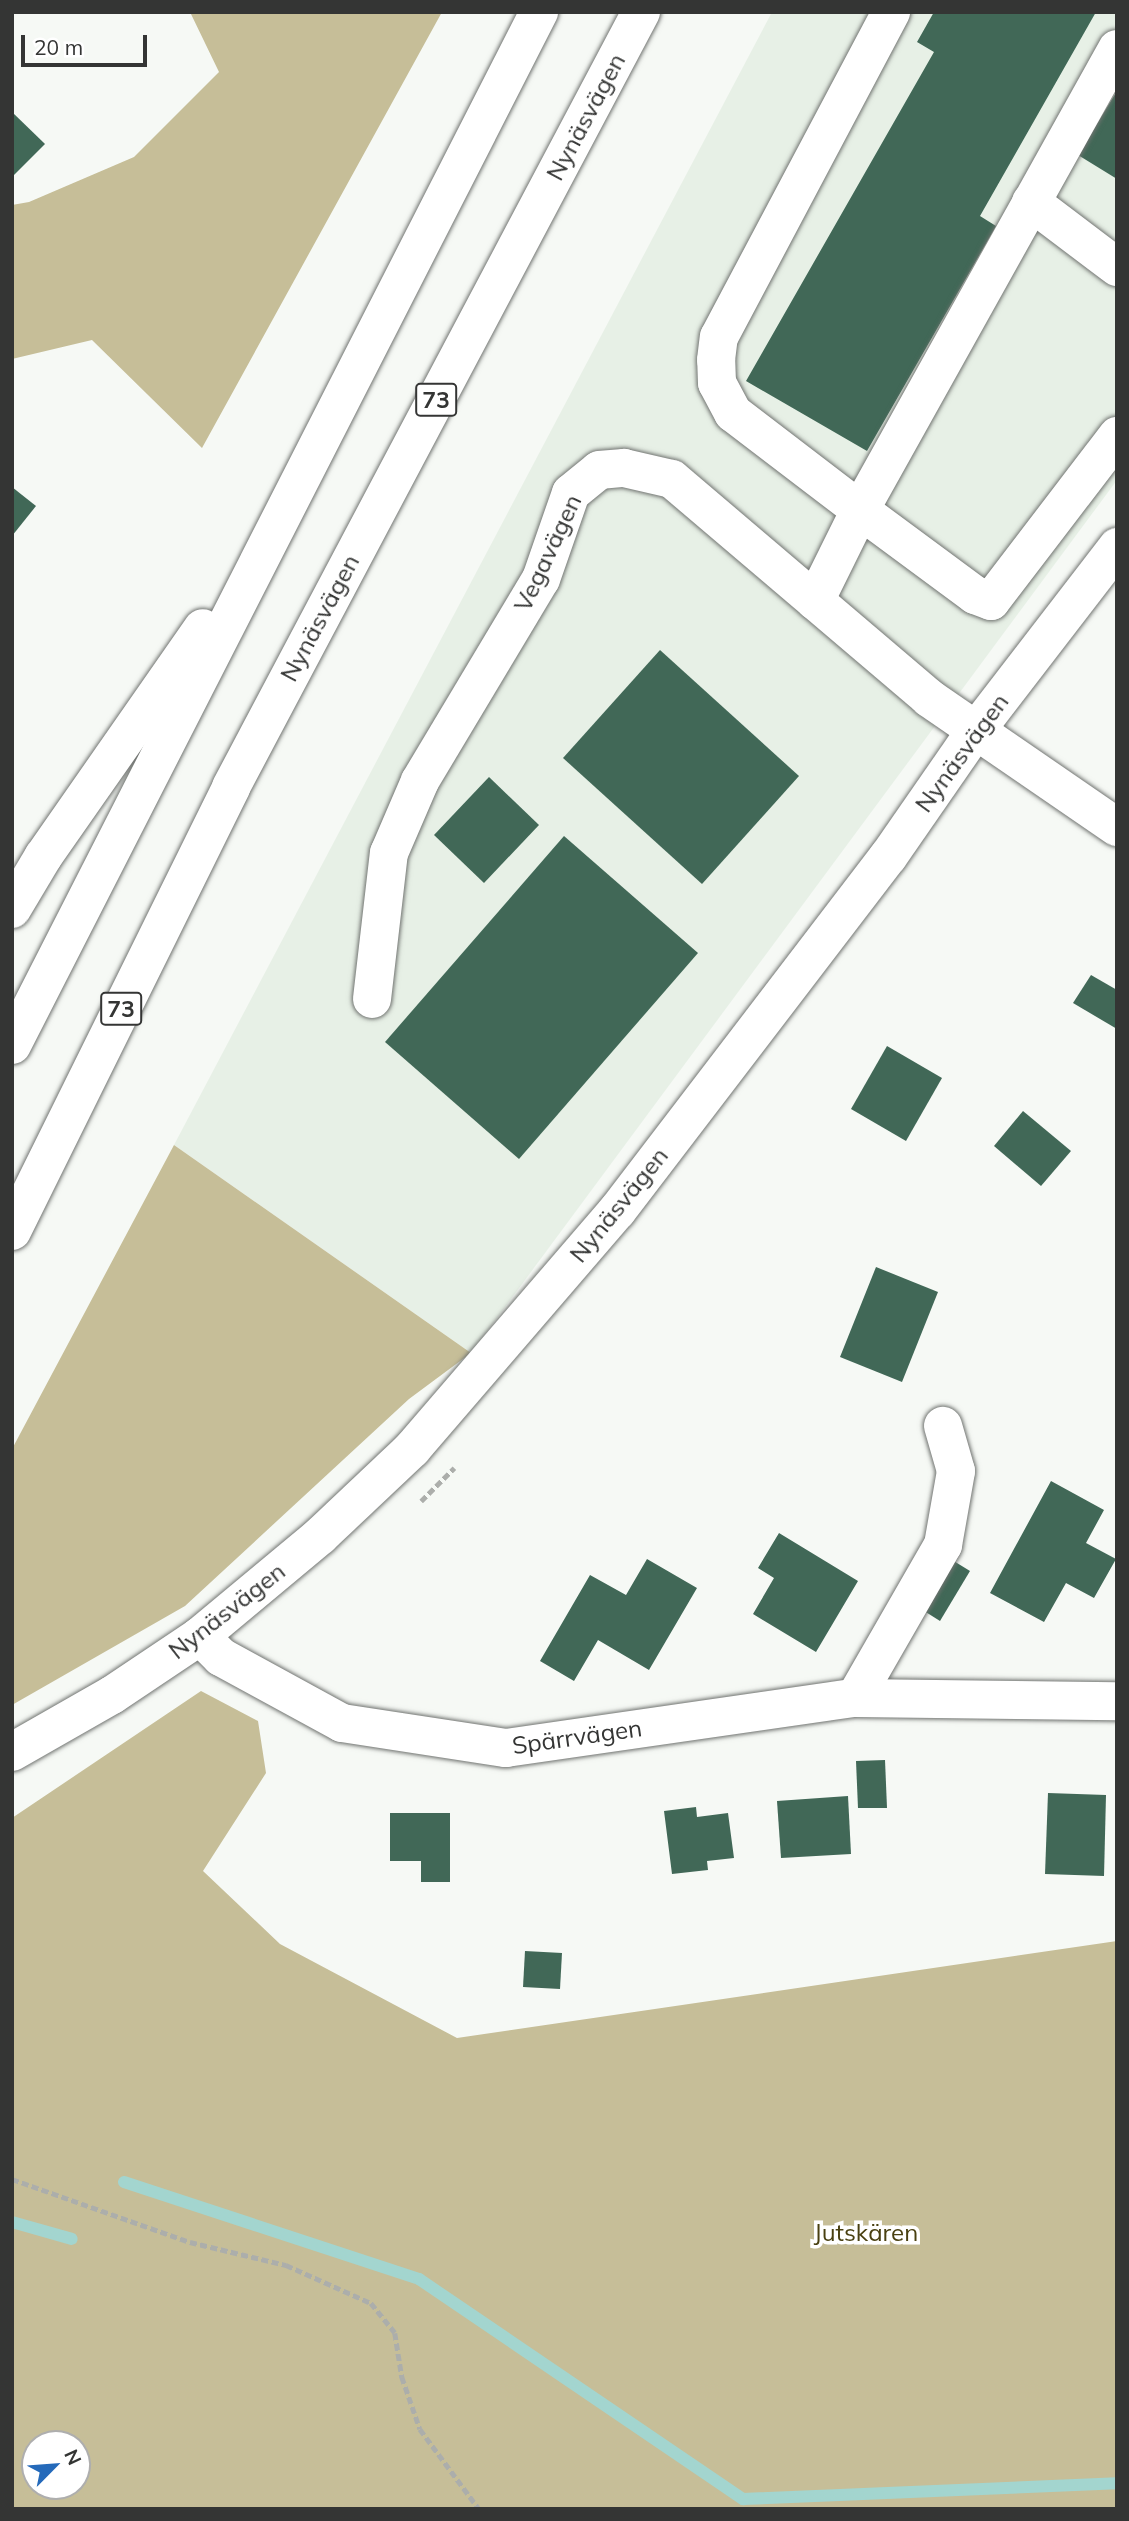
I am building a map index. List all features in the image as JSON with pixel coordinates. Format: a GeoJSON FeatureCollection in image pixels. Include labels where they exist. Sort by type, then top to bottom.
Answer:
{"type":"FeatureCollection","features":[{"type":"Feature","properties":{"kind":"main road"},"geometry":{"type":"LineString","coordinates":[[12,1045],[539,12]]}},
{"type":"Feature","properties":{"kind":"main road","name":"Nynäsvägen"},"geometry":{"type":"LineString","coordinates":[[12,1231],[231,787],[641,12]]}},
{"type":"Feature","properties":{"kind":"main road"},"geometry":{"type":"LineString","coordinates":[[891,12],[719,337],[717,383],[733,413],[975,595],[990,601],[1117,436]]}},
{"type":"Feature","properties":{"kind":"main road"},"geometry":{"type":"LineString","coordinates":[[815,601],[860,510],[1117,49]]}},
{"type":"Feature","properties":{"kind":"main road"},"geometry":{"type":"LineString","coordinates":[[1031,202],[1117,267]]}},
{"type":"Feature","properties":{"kind":"main road","name":"Vegavägen"},"geometry":{"type":"LineString","coordinates":[[372,999],[389,853],[420,781],[541,579],[571,493],[599,470],[624,468],[672,480],[974,733],[1117,827]]}},
{"type":"Feature","properties":{"kind":"main road"},"geometry":{"type":"LineString","coordinates":[[12,909],[43,857],[285,512]]}},
{"type":"Feature","properties":{"kind":"main road","name":"Nynäsvägen"},"geometry":{"type":"LineString","coordinates":[[12,1752],[112,1695],[200,1636],[320,1536],[412,1449],[617,1211],[880,868],[974,733],[1117,547]]}},
{"type":"Feature","properties":{"kind":"main road"},"geometry":{"type":"LineString","coordinates":[[855,1698],[943,1545],[956,1471],[943,1426]]}},
{"type":"Feature","properties":{"kind":"main road","name":"Spärrvägen"},"geometry":{"type":"LineString","coordinates":[[200,1636],[221,1657],[342,1723],[506,1748],[855,1698],[1117,1701]]}},
{"type":"Feature","properties":{"kind":"path"},"geometry":{"type":"LineString","coordinates":[[12,2179],[190,2242],[286,2265],[371,2303],[395,2333],[402,2377],[420,2430],[479,2509]]}},
{"type":"Feature","properties":{"kind":"shaded area"},"geometry":{"type":"Polygon","coordinates":[[[772,12],[1117,12],[1117,480],[471,1353],[174,1145],[772,12]]]}},
{"type":"Feature","properties":{"kind":"green space"},"geometry":{"type":"Polygon","coordinates":[[[190,12],[442,12],[202,448],[92,340],[12,359],[12,205],[29,202],[134,157],[219,72],[190,12]]]}},
{"type":"Feature","properties":{"kind":"green space"},"geometry":{"type":"Polygon","coordinates":[[[174,1145],[471,1353],[409,1399],[185,1606],[12,1705],[12,1449],[174,1145]]]}},
{"type":"Feature","properties":{"kind":"green space","name":"Jutskären"},"geometry":{"type":"Polygon","coordinates":[[[201,1691],[258,1721],[266,1773],[203,1871],[280,1944],[457,2038],[1117,1941],[1117,2509],[12,2509],[12,1818],[201,1691]]]}},
{"type":"Feature","properties":{"kind":"building"},"geometry":{"type":"Polygon","coordinates":[[[934,12],[1096,12],[980,216],[996,226],[867,451],[746,381],[934,52],[917,42],[934,12]]]}},
{"type":"Feature","properties":{"kind":"building"},"geometry":{"type":"Polygon","coordinates":[[[1117,91],[1117,179],[1078,155],[1117,91]]]}},
{"type":"Feature","properties":{"kind":"building"},"geometry":{"type":"Polygon","coordinates":[[[12,112],[45,144],[12,177],[12,112]]]}},
{"type":"Feature","properties":{"kind":"building"},"geometry":{"type":"Polygon","coordinates":[[[12,487],[36,506],[12,536],[12,487]]]}},
{"type":"Feature","properties":{"kind":"building"},"geometry":{"type":"Polygon","coordinates":[[[660,650],[799,776],[702,884],[563,758],[660,650]]]}},
{"type":"Feature","properties":{"kind":"building"},"geometry":{"type":"Polygon","coordinates":[[[489,777],[539,825],[484,883],[434,835],[489,777]]]}},
{"type":"Feature","properties":{"kind":"building"},"geometry":{"type":"Polygon","coordinates":[[[564,836],[698,953],[519,1159],[385,1042],[564,836]]]}},
{"type":"Feature","properties":{"kind":"building"},"geometry":{"type":"Polygon","coordinates":[[[1091,975],[1117,990],[1117,1029],[1073,1003],[1091,975]]]}},
{"type":"Feature","properties":{"kind":"building"},"geometry":{"type":"Polygon","coordinates":[[[887,1046],[942,1078],[906,1141],[851,1109],[887,1046]]]}},
{"type":"Feature","properties":{"kind":"building"},"geometry":{"type":"Polygon","coordinates":[[[1023,1111],[1071,1151],[1041,1186],[994,1146],[1023,1111]]]}},
{"type":"Feature","properties":{"kind":"building"},"geometry":{"type":"Polygon","coordinates":[[[876,1267],[938,1292],[902,1382],[840,1357],[876,1267]]]}},
{"type":"Feature","properties":{"kind":"building"},"geometry":{"type":"Polygon","coordinates":[[[1051,1481],[1104,1510],[1086,1543],[1116,1559],[1094,1598],[1066,1583],[1044,1622],[990,1593],[1051,1481]]]}},
{"type":"Feature","properties":{"kind":"building"},"geometry":{"type":"Polygon","coordinates":[[[779,1533],[858,1581],[816,1652],[753,1614],[774,1578],[758,1568],[779,1533]]]}},
{"type":"Feature","properties":{"kind":"building"},"geometry":{"type":"Polygon","coordinates":[[[944,1555],[970,1571],[940,1621],[913,1604],[944,1555]]]}},
{"type":"Feature","properties":{"kind":"building"},"geometry":{"type":"Polygon","coordinates":[[[647,1559],[697,1588],[649,1670],[598,1640],[574,1681],[540,1661],[590,1575],[626,1595],[647,1559]]]}},
{"type":"Feature","properties":{"kind":"building"},"geometry":{"type":"Polygon","coordinates":[[[885,1760],[887,1808],[858,1808],[856,1761],[885,1760]]]}},
{"type":"Feature","properties":{"kind":"building"},"geometry":{"type":"Polygon","coordinates":[[[1048,1793],[1106,1795],[1104,1876],[1045,1874],[1048,1793]]]}},
{"type":"Feature","properties":{"kind":"building"},"geometry":{"type":"Polygon","coordinates":[[[848,1796],[851,1854],[781,1858],[777,1801],[848,1796]]]}},
{"type":"Feature","properties":{"kind":"building"},"geometry":{"type":"Polygon","coordinates":[[[696,1807],[697,1817],[728,1813],[734,1858],[707,1861],[708,1870],[672,1874],[664,1811],[696,1807]]]}},
{"type":"Feature","properties":{"kind":"building"},"geometry":{"type":"Polygon","coordinates":[[[390,1813],[450,1813],[450,1882],[421,1882],[421,1861],[390,1861],[390,1813]]]}},
{"type":"Feature","properties":{"kind":"building"},"geometry":{"type":"Polygon","coordinates":[[[525,1951],[562,1953],[560,1989],[523,1987],[525,1951]]]}},
{"type":"Feature","properties":{"kind":"waterway"},"geometry":{"type":"LineString","coordinates":[[124,2182],[419,2279],[743,2499],[1117,2483]]}},
{"type":"Feature","properties":{"kind":"waterway"},"geometry":{"type":"LineString","coordinates":[[12,2222],[72,2239]]}}]}
